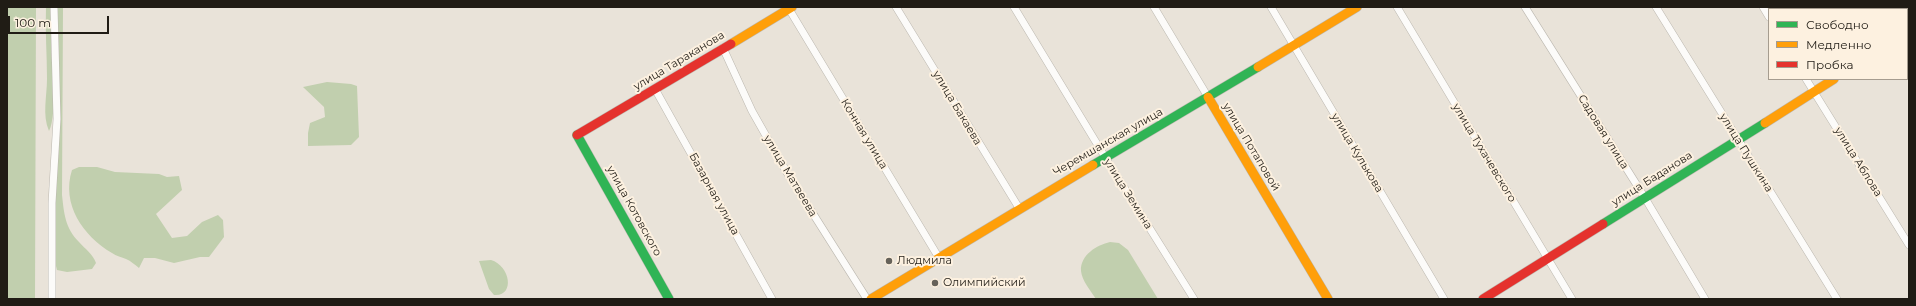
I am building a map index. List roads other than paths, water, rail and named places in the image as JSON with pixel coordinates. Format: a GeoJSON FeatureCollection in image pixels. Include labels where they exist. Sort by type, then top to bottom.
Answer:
{"type":"FeatureCollection","features":[{"type":"Feature","properties":{"kind":"street"},"geometry":{"type":"LineString","coordinates":[[52,299],[52,203],[57,120],[54,7]]}},
{"type":"Feature","properties":{"kind":"street","name":"улица Бакаева"},"geometry":{"type":"LineString","coordinates":[[896,7],[1019,208]]}},
{"type":"Feature","properties":{"kind":"street","name":"улица Земина"},"geometry":{"type":"LineString","coordinates":[[1014,7],[1105,157],[1194,299]]}},
{"type":"Feature","properties":{"kind":"street","name":"улица Потаповой"},"geometry":{"type":"LineString","coordinates":[[1154,7],[1328,299]]}},
{"type":"Feature","properties":{"kind":"street","name":"улица Кулькова"},"geometry":{"type":"LineString","coordinates":[[1271,7],[1444,299]]}},
{"type":"Feature","properties":{"kind":"street","name":"Черемшанская улица"},"geometry":{"type":"LineString","coordinates":[[871,299],[883,296],[939,258],[1019,208],[1208,98],[1357,7]]}},
{"type":"Feature","properties":{"kind":"street","name":"улица Тухачевского"},"geometry":{"type":"LineString","coordinates":[[1398,7],[1546,258],[1572,299]]}},
{"type":"Feature","properties":{"kind":"street","name":"Садовая улица"},"geometry":{"type":"LineString","coordinates":[[1525,7],[1645,198],[1705,299]]}},
{"type":"Feature","properties":{"kind":"street","name":"улица Пушкина"},"geometry":{"type":"LineString","coordinates":[[1656,7],[1837,299]]}},
{"type":"Feature","properties":{"kind":"street","name":"улица Тараканова"},"geometry":{"type":"LineString","coordinates":[[577,135],[791,8]]}},
{"type":"Feature","properties":{"kind":"street","name":"Конная улица"},"geometry":{"type":"LineString","coordinates":[[791,8],[939,258]]}},
{"type":"Feature","properties":{"kind":"street","name":"улица Матвеева"},"geometry":{"type":"LineString","coordinates":[[723,48],[752,111],[786,171],[867,299]]}},
{"type":"Feature","properties":{"kind":"street","name":"улица Аблова"},"geometry":{"type":"LineString","coordinates":[[1807,80],[1909,245]]}},
{"type":"Feature","properties":{"kind":"street","name":"улица Баданова"},"geometry":{"type":"LineString","coordinates":[[1483,299],[1546,258],[1645,198],[1738,138],[1832,80]]}},
{"type":"Feature","properties":{"kind":"street","name":"Базарная улица"},"geometry":{"type":"LineString","coordinates":[[655,89],[772,299]]}},
{"type":"Feature","properties":{"kind":"street","name":"улица Котовского"},"geometry":{"type":"LineString","coordinates":[[577,135],[669,299]]}},
{"type":"Feature","properties":{"kind":"place","name":"Людмила"},"geometry":{"type":"Point","coordinates":[889,261]}},
{"type":"Feature","properties":{"kind":"place","name":"Олимпийский"},"geometry":{"type":"Point","coordinates":[935,283]}}]}
